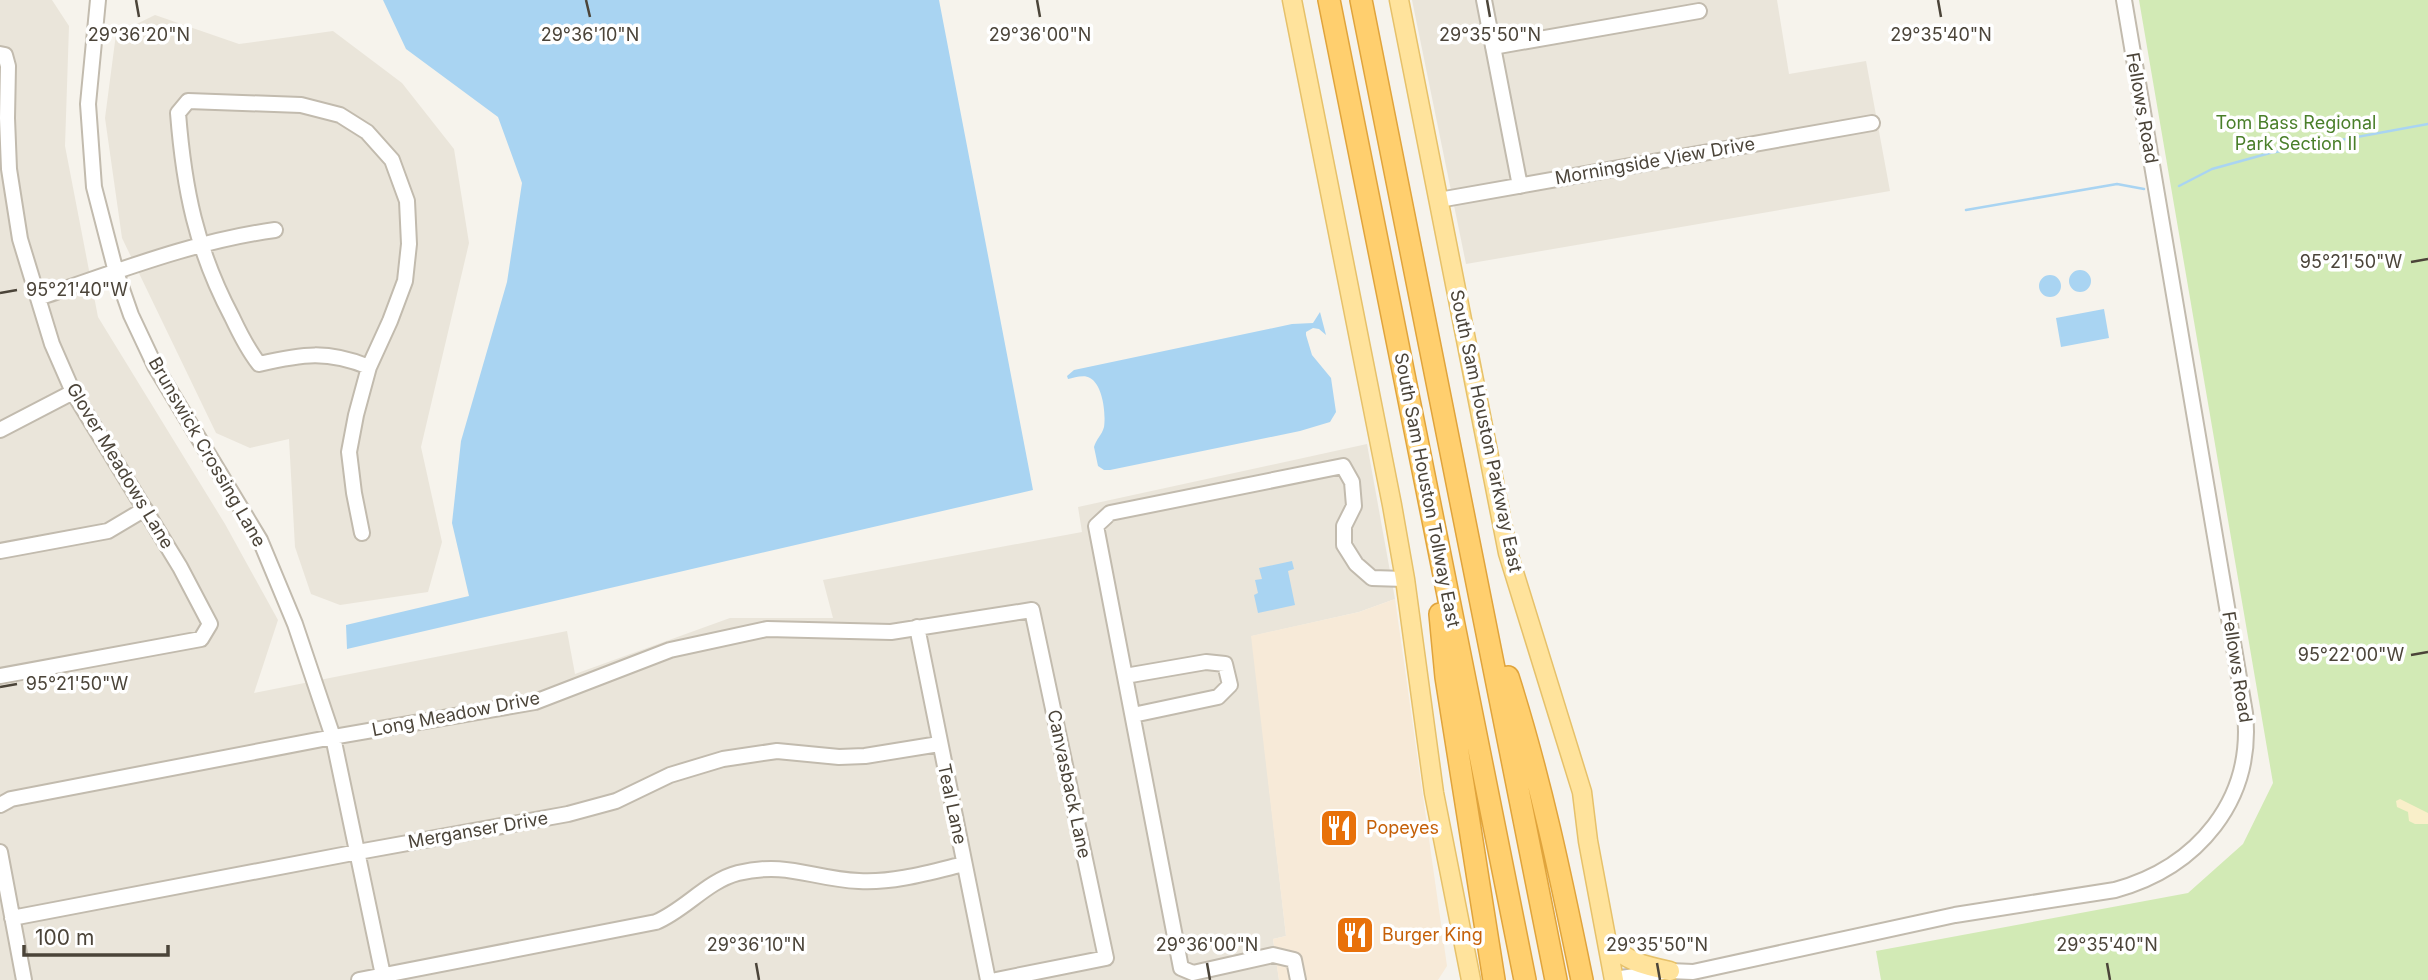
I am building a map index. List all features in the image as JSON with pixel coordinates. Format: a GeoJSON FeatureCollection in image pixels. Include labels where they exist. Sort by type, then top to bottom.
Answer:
{"type":"FeatureCollection","features":[{"type":"Feature","properties":{"kind":"highway","name":"South Sam Houston Tollway East"},"geometry":{"type":"LineString","coordinates":[[1329,0],[1525,980]]}},
{"type":"Feature","properties":{"kind":"highway","name":"South Sam Houston Tollway East"},"geometry":{"type":"LineString","coordinates":[[1361,0],[1556,980]]}},
{"type":"Feature","properties":{"kind":"highway"},"geometry":{"type":"LineString","coordinates":[[1423,466],[1446,677],[1494,980]]}},
{"type":"Feature","properties":{"kind":"highway"},"geometry":{"type":"LineString","coordinates":[[1475,572],[1525,729],[1582,980]]}},
{"type":"Feature","properties":{"kind":"main road"},"geometry":{"type":"LineString","coordinates":[[1292,0],[1405,579],[1434,793],[1471,980]]}},
{"type":"Feature","properties":{"kind":"main road","name":"South Sam Houston Parkway East"},"geometry":{"type":"LineString","coordinates":[[1399,0],[1508,553],[1582,792],[1612,980]]}},
{"type":"Feature","properties":{"kind":"main road"},"geometry":{"type":"LineString","coordinates":[[1607,942],[1622,956],[1637,964],[1681,974]]}},
{"type":"Feature","properties":{"kind":"main road"},"geometry":{"type":"LineString","coordinates":[[1462,980],[1466,960]]}},
{"type":"Feature","properties":{"kind":"street","name":"Brunswick Crossing Lane"},"geometry":{"type":"LineString","coordinates":[[98,0],[88,104],[94,187],[116,272],[131,315],[155,366],[260,540],[295,624],[333,737],[384,978]]}},
{"type":"Feature","properties":{"kind":"street"},"geometry":{"type":"LineString","coordinates":[[1483,0],[1520,186]]}},
{"type":"Feature","properties":{"kind":"street","name":"Fellows Road"},"geometry":{"type":"LineString","coordinates":[[1612,980],[1681,974],[1955,915],[2115,890],[2141,883],[2169,869],[2204,838],[2223,814],[2237,789],[2247,745],[2245,713],[2124,0]]}},
{"type":"Feature","properties":{"kind":"street"},"geometry":{"type":"LineString","coordinates":[[1493,47],[1699,11]]}},
{"type":"Feature","properties":{"kind":"street","name":"Glover Meadows Lane"},"geometry":{"type":"LineString","coordinates":[[0,676],[201,639],[210,624],[180,567],[73,392],[52,344],[20,239],[9,169],[8,66],[2,55]]}},
{"type":"Feature","properties":{"kind":"street"},"geometry":{"type":"LineString","coordinates":[[362,533],[349,452],[369,368],[405,281],[410,244],[407,201],[393,160],[367,132],[341,115],[301,105],[188,102],[178,113],[188,197],[200,245],[223,301],[250,352],[259,364],[321,354],[350,360],[369,368]]}},
{"type":"Feature","properties":{"kind":"street","name":"Morningside View Drive"},"geometry":{"type":"LineString","coordinates":[[1439,200],[1872,123]]}},
{"type":"Feature","properties":{"kind":"street"},"geometry":{"type":"LineString","coordinates":[[38,298],[200,245],[237,235],[275,230]]}},
{"type":"Feature","properties":{"kind":"street"},"geometry":{"type":"LineString","coordinates":[[0,430],[73,392]]}},
{"type":"Feature","properties":{"kind":"street"},"geometry":{"type":"LineString","coordinates":[[1298,980],[1294,960],[1273,955],[1192,973],[1181,968],[1096,526],[1110,513],[1343,466],[1352,482],[1354,506],[1344,526],[1344,545],[1356,565],[1372,578],[1405,579]]}},
{"type":"Feature","properties":{"kind":"street"},"geometry":{"type":"LineString","coordinates":[[0,551],[108,531],[145,509]]}},
{"type":"Feature","properties":{"kind":"street","name":"Long Meadow Drive"},"geometry":{"type":"LineString","coordinates":[[0,805],[11,799],[333,737],[535,702],[670,650],[767,629],[891,632],[1032,610]]}},
{"type":"Feature","properties":{"kind":"street","name":"Canvasback Lane"},"geometry":{"type":"LineString","coordinates":[[996,980],[1106,958],[1032,610]]}},
{"type":"Feature","properties":{"kind":"street","name":"Teal Lane"},"geometry":{"type":"LineString","coordinates":[[916,627],[988,980]]}},
{"type":"Feature","properties":{"kind":"street"},"geometry":{"type":"LineString","coordinates":[[1125,676],[1206,662],[1225,664],[1230,684],[1219,697],[1133,715]]}},
{"type":"Feature","properties":{"kind":"street","name":"Merganser Drive"},"geometry":{"type":"LineString","coordinates":[[12,918],[589,809],[640,792],[670,775],[723,759],[777,751],[839,757],[865,756],[939,744]]}},
{"type":"Feature","properties":{"kind":"street"},"geometry":{"type":"LineString","coordinates":[[0,852],[24,980]]}},
{"type":"Feature","properties":{"kind":"street"},"geometry":{"type":"LineString","coordinates":[[359,980],[384,978],[656,922],[670,916],[733,874],[776,867],[863,882],[916,875],[964,864]]}},
{"type":"Feature","properties":{"kind":"shaded area"},"geometry":{"type":"Polygon","coordinates":[[[0,0],[52,0],[69,26],[65,146],[98,317],[225,524],[278,620],[254,693],[567,631],[575,674],[730,618],[833,618],[823,580],[1082,532],[1078,507],[1367,444],[1395,599],[1359,612],[1252,636],[1286,936],[1273,939],[1279,980],[0,980],[0,0]]]}},
{"type":"Feature","properties":{"kind":"shaded area"},"geometry":{"type":"Polygon","coordinates":[[[1412,0],[1777,0],[1789,74],[1866,61],[1890,191],[1466,264],[1412,0]]]}},
{"type":"Feature","properties":{"kind":"shaded area"},"geometry":{"type":"Polygon","coordinates":[[[155,15],[239,44],[333,31],[402,83],[454,149],[469,243],[421,447],[442,542],[428,592],[340,605],[311,594],[295,547],[289,439],[250,448],[216,433],[122,238],[105,118],[116,34],[155,15]]]}},
{"type":"Feature","properties":{"kind":"shaded area"},"geometry":{"type":"Polygon","coordinates":[[[1395,599],[1447,966],[1438,980],[1279,980],[1273,939],[1286,936],[1251,636],[1359,612],[1395,599]]]}},
{"type":"Feature","properties":{"kind":"green space","name":"Tom Bass Regional Park Section II"},"geometry":{"type":"Polygon","coordinates":[[[2139,0],[2428,0],[2428,980],[1881,980],[1876,951],[2188,893],[2243,844],[2273,783],[2139,0]]]}},
{"type":"Feature","properties":{"kind":"sand"},"geometry":{"type":"Polygon","coordinates":[[[2400,799],[2428,813],[2428,824],[2409,821],[2408,812],[2397,807],[2396,801],[2400,799]]]}},
{"type":"Feature","properties":{"kind":"water"},"geometry":{"type":"Polygon","coordinates":[[[383,0],[939,0],[1033,490],[347,649],[346,625],[469,596],[452,523],[461,441],[507,282],[522,183],[498,117],[406,49],[383,0]]]}},
{"type":"Feature","properties":{"kind":"water"},"geometry":{"type":"Polygon","coordinates":[[[2080,270],[2088,273],[2091,281],[2088,289],[2080,292],[2072,289],[2069,281],[2072,273],[2080,270]]]}},
{"type":"Feature","properties":{"kind":"water"},"geometry":{"type":"Polygon","coordinates":[[[2050,275],[2060,282],[2061,286],[2054,296],[2050,297],[2040,290],[2039,286],[2046,276],[2050,275]]]}},
{"type":"Feature","properties":{"kind":"water"},"geometry":{"type":"Polygon","coordinates":[[[2104,309],[2109,338],[2061,347],[2056,318],[2104,309]]]}},
{"type":"Feature","properties":{"kind":"water"},"geometry":{"type":"Polygon","coordinates":[[[1320,312],[1326,335],[1313,328],[1306,332],[1306,335],[1312,355],[1331,378],[1336,412],[1330,422],[1300,431],[1110,470],[1098,466],[1094,447],[1104,427],[1103,400],[1098,387],[1090,378],[1082,376],[1068,379],[1067,376],[1074,370],[1292,324],[1313,323],[1320,312]]]}},
{"type":"Feature","properties":{"kind":"water"},"geometry":{"type":"Polygon","coordinates":[[[1292,561],[1294,569],[1288,571],[1295,605],[1258,613],[1254,595],[1258,593],[1255,580],[1262,579],[1259,568],[1292,561]]]}},
{"type":"Feature","properties":{"kind":"waterway"},"geometry":{"type":"LineString","coordinates":[[2179,186],[2212,169],[2270,153],[2428,124]]}},
{"type":"Feature","properties":{"kind":"waterway"},"geometry":{"type":"LineString","coordinates":[[1966,210],[2117,184],[2144,189]]}},
{"type":"Feature","properties":{"kind":"place","name":"Popeyes"},"geometry":{"type":"Point","coordinates":[1339,828]}},
{"type":"Feature","properties":{"kind":"place","name":"Burger King"},"geometry":{"type":"Point","coordinates":[1355,935]}}]}
